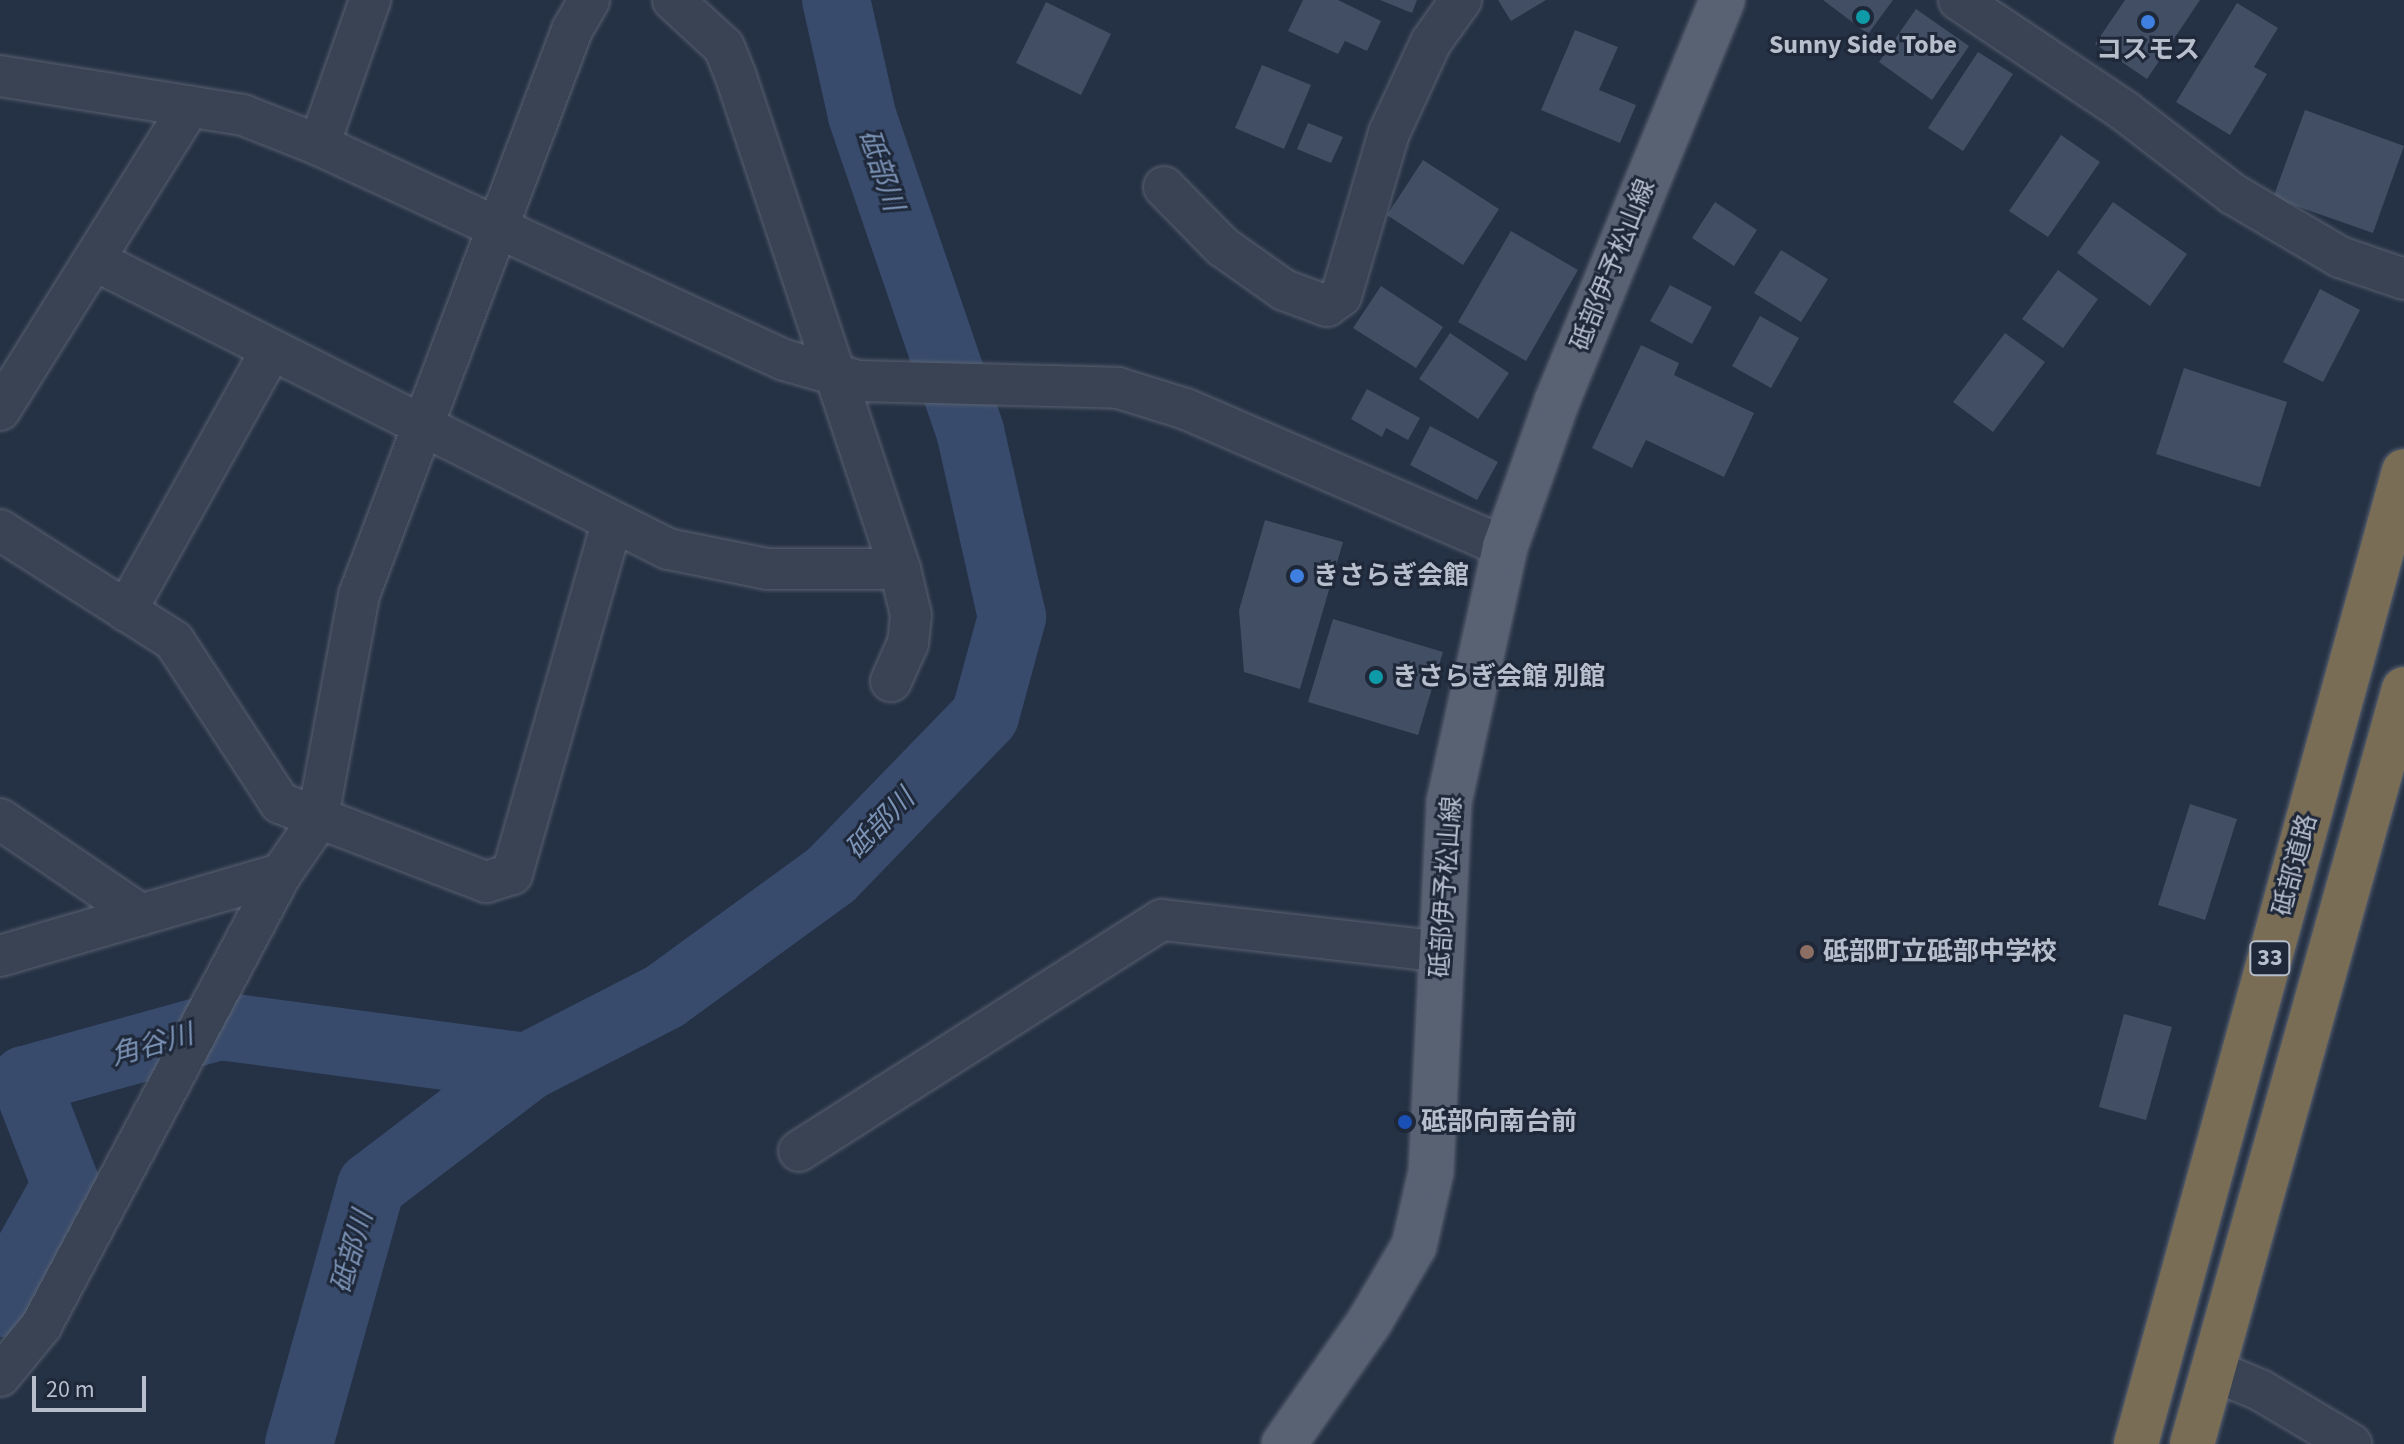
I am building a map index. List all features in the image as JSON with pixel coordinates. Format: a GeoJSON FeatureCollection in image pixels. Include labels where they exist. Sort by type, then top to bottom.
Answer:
{"type":"FeatureCollection","features":[{"type":"Feature","properties":{"kind":"highway","name":"砥部道路"},"geometry":{"type":"LineString","coordinates":[[2136,1444],[2404,471]]}},
{"type":"Feature","properties":{"kind":"highway","name":"33"},"geometry":{"type":"LineString","coordinates":[[2192,1444],[2404,689]]}},
{"type":"Feature","properties":{"kind":"main road","name":"砥部伊予松山線"},"geometry":{"type":"LineString","coordinates":[[1284,1444],[1370,1321],[1414,1246],[1431,1172],[1449,802],[1505,547],[1557,401],[1722,0]]}},
{"type":"Feature","properties":{"kind":"street"},"geometry":{"type":"LineString","coordinates":[[319,145],[370,0]]}},
{"type":"Feature","properties":{"kind":"street"},"geometry":{"type":"LineString","coordinates":[[0,1376],[41,1326],[281,874],[317,822],[359,595],[572,30],[589,0]]}},
{"type":"Feature","properties":{"kind":"street"},"geometry":{"type":"LineString","coordinates":[[673,0],[724,47],[847,377],[911,615],[908,643],[891,681]]}},
{"type":"Feature","properties":{"kind":"street"},"geometry":{"type":"LineString","coordinates":[[1164,187],[1223,247],[1284,290],[1327,306],[1341,296],[1389,133],[1431,42],[1461,0]]}},
{"type":"Feature","properties":{"kind":"street"},"geometry":{"type":"LineString","coordinates":[[1959,0],[2126,112],[2233,194],[2340,257],[2404,279]]}},
{"type":"Feature","properties":{"kind":"street"},"geometry":{"type":"LineString","coordinates":[[0,76],[243,115],[319,145],[784,360],[847,377],[1118,388],[1186,409],[1505,547]]}},
{"type":"Feature","properties":{"kind":"street"},"geometry":{"type":"LineString","coordinates":[[0,410],[190,106]]}},
{"type":"Feature","properties":{"kind":"street"},"geometry":{"type":"LineString","coordinates":[[94,260],[423,429],[668,549],[767,569],[900,569]]}},
{"type":"Feature","properties":{"kind":"street"},"geometry":{"type":"LineString","coordinates":[[126,611],[271,350]]}},
{"type":"Feature","properties":{"kind":"street"},"geometry":{"type":"LineString","coordinates":[[0,530],[174,641],[280,803],[317,822],[486,882],[512,874],[612,522]]}},
{"type":"Feature","properties":{"kind":"street"},"geometry":{"type":"LineString","coordinates":[[0,819],[141,915]]}},
{"type":"Feature","properties":{"kind":"street"},"geometry":{"type":"LineString","coordinates":[[0,956],[281,874]]}},
{"type":"Feature","properties":{"kind":"street"},"geometry":{"type":"LineString","coordinates":[[799,1151],[1162,920],[1442,952]]}},
{"type":"Feature","properties":{"kind":"street"},"geometry":{"type":"LineString","coordinates":[[2212,1370],[2260,1390],[2351,1444]]}},
{"type":"Feature","properties":{"kind":"building"},"geometry":{"type":"Polygon","coordinates":[[[1303,0],[1338,0],[1381,21],[1367,51],[1345,41],[1338,54],[1288,31],[1303,0]]]}},
{"type":"Feature","properties":{"kind":"building"},"geometry":{"type":"Polygon","coordinates":[[[1380,0],[1417,0],[1412,13],[1380,0]]]}},
{"type":"Feature","properties":{"kind":"building"},"geometry":{"type":"Polygon","coordinates":[[[1498,0],[1546,0],[1511,21],[1498,0]]]}},
{"type":"Feature","properties":{"kind":"building","name":"Sunny Side Tobe"},"geometry":{"type":"Polygon","coordinates":[[[1823,0],[1893,0],[1868,34],[1823,0]]]}},
{"type":"Feature","properties":{"kind":"building","name":"コスモス"},"geometry":{"type":"Polygon","coordinates":[[[2125,0],[2200,0],[2147,79],[2095,44],[2125,0]]]}},
{"type":"Feature","properties":{"kind":"building"},"geometry":{"type":"Polygon","coordinates":[[[1046,2],[1111,34],[1081,95],[1016,63],[1046,2]]]}},
{"type":"Feature","properties":{"kind":"building"},"geometry":{"type":"Polygon","coordinates":[[[2237,3],[2278,28],[2254,67],[2267,74],[2230,135],[2176,102],[2237,3]]]}},
{"type":"Feature","properties":{"kind":"building"},"geometry":{"type":"Polygon","coordinates":[[[1916,9],[1969,46],[1932,100],[1879,62],[1916,9]]]}},
{"type":"Feature","properties":{"kind":"building"},"geometry":{"type":"Polygon","coordinates":[[[1575,30],[1618,47],[1599,90],[1636,105],[1620,143],[1541,110],[1575,30]]]}},
{"type":"Feature","properties":{"kind":"building"},"geometry":{"type":"Polygon","coordinates":[[[1978,52],[2013,74],[1963,151],[1928,128],[1978,52]]]}},
{"type":"Feature","properties":{"kind":"building"},"geometry":{"type":"Polygon","coordinates":[[[1262,65],[1311,85],[1284,149],[1235,128],[1262,65]]]}},
{"type":"Feature","properties":{"kind":"building"},"geometry":{"type":"Polygon","coordinates":[[[2305,110],[2404,146],[2373,233],[2273,198],[2305,110]]]}},
{"type":"Feature","properties":{"kind":"building"},"geometry":{"type":"Polygon","coordinates":[[[1308,123],[1343,137],[1331,163],[1297,149],[1308,123]]]}},
{"type":"Feature","properties":{"kind":"building"},"geometry":{"type":"Polygon","coordinates":[[[2061,135],[2100,162],[2048,237],[2009,211],[2061,135]]]}},
{"type":"Feature","properties":{"kind":"building"},"geometry":{"type":"Polygon","coordinates":[[[1423,160],[1499,209],[1463,265],[1387,215],[1423,160]]]}},
{"type":"Feature","properties":{"kind":"building"},"geometry":{"type":"Polygon","coordinates":[[[1715,202],[1757,230],[1734,266],[1692,238],[1715,202]]]}},
{"type":"Feature","properties":{"kind":"building"},"geometry":{"type":"Polygon","coordinates":[[[2113,202],[2187,254],[2150,306],[2077,253],[2113,202]]]}},
{"type":"Feature","properties":{"kind":"building"},"geometry":{"type":"Polygon","coordinates":[[[1511,231],[1578,270],[1526,361],[1458,322],[1511,231]]]}},
{"type":"Feature","properties":{"kind":"building"},"geometry":{"type":"Polygon","coordinates":[[[1781,250],[1828,279],[1801,322],[1754,293],[1781,250]]]}},
{"type":"Feature","properties":{"kind":"building"},"geometry":{"type":"Polygon","coordinates":[[[2058,270],[2098,299],[2063,348],[2022,319],[2058,270]]]}},
{"type":"Feature","properties":{"kind":"building"},"geometry":{"type":"Polygon","coordinates":[[[1670,285],[1712,307],[1692,344],[1650,321],[1670,285]]]}},
{"type":"Feature","properties":{"kind":"building"},"geometry":{"type":"Polygon","coordinates":[[[1381,286],[1443,327],[1416,368],[1353,328],[1381,286]]]}},
{"type":"Feature","properties":{"kind":"building"},"geometry":{"type":"Polygon","coordinates":[[[2320,289],[2360,310],[2323,382],[2283,362],[2320,289]]]}},
{"type":"Feature","properties":{"kind":"building"},"geometry":{"type":"Polygon","coordinates":[[[1760,316],[1799,338],[1771,388],[1732,366],[1760,316]]]}},
{"type":"Feature","properties":{"kind":"building"},"geometry":{"type":"Polygon","coordinates":[[[1450,333],[1509,373],[1478,419],[1419,379],[1450,333]]]}},
{"type":"Feature","properties":{"kind":"building"},"geometry":{"type":"Polygon","coordinates":[[[2005,333],[2045,362],[1993,432],[1953,402],[2005,333]]]}},
{"type":"Feature","properties":{"kind":"building"},"geometry":{"type":"Polygon","coordinates":[[[1641,345],[1679,363],[1674,375],[1754,413],[1724,477],[1646,440],[1632,468],[1592,448],[1641,345]]]}},
{"type":"Feature","properties":{"kind":"building"},"geometry":{"type":"Polygon","coordinates":[[[2184,368],[2287,402],[2260,487],[2156,454],[2184,368]]]}},
{"type":"Feature","properties":{"kind":"building"},"geometry":{"type":"Polygon","coordinates":[[[1367,389],[1420,418],[1408,440],[1386,428],[1382,437],[1351,419],[1367,389]]]}},
{"type":"Feature","properties":{"kind":"building"},"geometry":{"type":"Polygon","coordinates":[[[1430,426],[1498,462],[1477,500],[1410,465],[1430,426]]]}},
{"type":"Feature","properties":{"kind":"building"},"geometry":{"type":"Polygon","coordinates":[[[1265,520],[1343,542],[1300,689],[1244,672],[1239,610],[1265,520]]]}},
{"type":"Feature","properties":{"kind":"building","name":"きさらぎ会館 別館"},"geometry":{"type":"Polygon","coordinates":[[[1333,619],[1443,652],[1418,735],[1308,702],[1333,619]]]}},
{"type":"Feature","properties":{"kind":"building"},"geometry":{"type":"Polygon","coordinates":[[[2190,804],[2237,819],[2205,920],[2158,905],[2190,804]]]}},
{"type":"Feature","properties":{"kind":"building"},"geometry":{"type":"Polygon","coordinates":[[[2124,1014],[2172,1027],[2146,1120],[2099,1107],[2124,1014]]]}},
{"type":"Feature","properties":{"kind":"waterway","name":"砥部川"},"geometry":{"type":"LineString","coordinates":[[299,1444],[371,1186],[527,1067],[665,996],[831,875],[985,716],[1012,617],[970,431],[862,115],[836,0]]}},
{"type":"Feature","properties":{"kind":"waterway","name":"角谷川"},"geometry":{"type":"LineString","coordinates":[[0,1303],[66,1185],[25,1080],[220,1026],[527,1067]]}},
{"type":"Feature","properties":{"kind":"place","name":"Sunny Side Tobe"},"geometry":{"type":"Point","coordinates":[1863,17]}},
{"type":"Feature","properties":{"kind":"place","name":"コスモス"},"geometry":{"type":"Point","coordinates":[2148,22]}},
{"type":"Feature","properties":{"kind":"place","name":"きさらぎ会館"},"geometry":{"type":"Point","coordinates":[1297,576]}},
{"type":"Feature","properties":{"kind":"place","name":"きさらぎ会館 別館"},"geometry":{"type":"Point","coordinates":[1376,677]}},
{"type":"Feature","properties":{"kind":"place","name":"砥部町立砥部中学校"},"geometry":{"type":"Point","coordinates":[1807,952]}},
{"type":"Feature","properties":{"kind":"place","name":"砥部向南台前"},"geometry":{"type":"Point","coordinates":[1405,1122]}}]}
